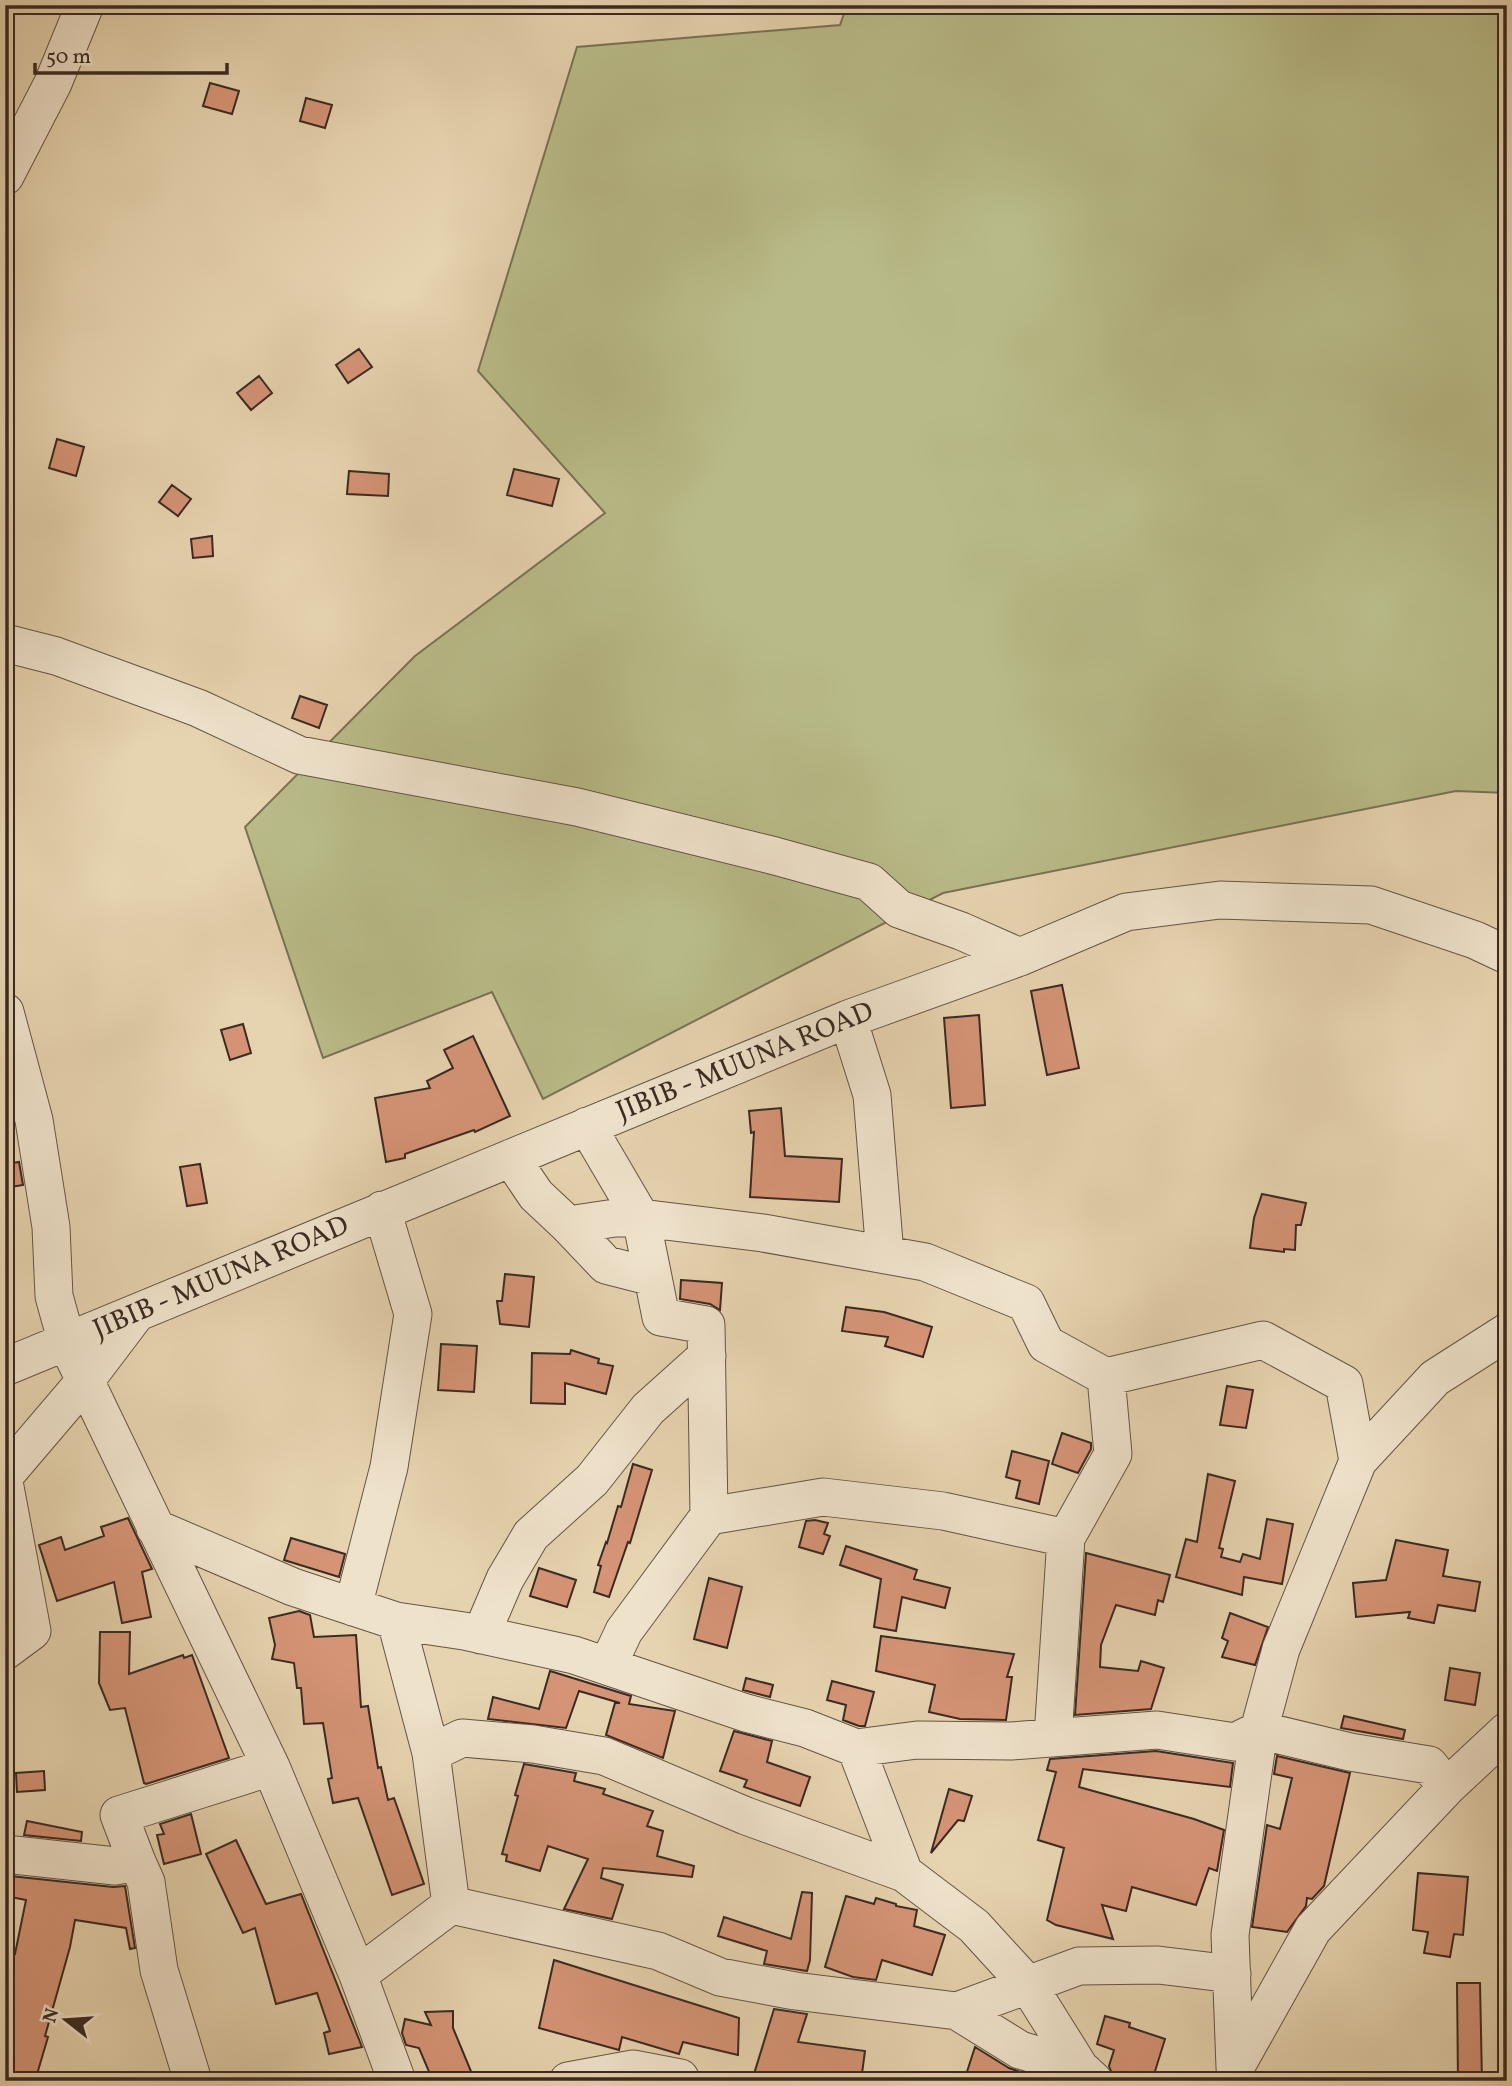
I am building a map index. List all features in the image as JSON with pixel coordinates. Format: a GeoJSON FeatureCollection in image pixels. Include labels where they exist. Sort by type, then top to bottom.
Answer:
{"type":"FeatureCollection","features":[{"type":"Feature","properties":{"kind":"street"},"geometry":{"type":"LineString","coordinates":[[5,176],[53,83],[85,5]]}},
{"type":"Feature","properties":{"kind":"street"},"geometry":{"type":"LineString","coordinates":[[5,643],[56,656],[198,708],[299,755],[577,807],[869,882],[899,909],[961,930],[1020,957]]}},
{"type":"Feature","properties":{"kind":"street","name":"JIBIB - MUUNA ROAD"},"geometry":{"type":"LineString","coordinates":[[5,1367],[848,1019],[1020,957],[1126,912],[1220,900],[1371,905],[1475,940],[1507,955]]}},
{"type":"Feature","properties":{"kind":"street"},"geometry":{"type":"LineString","coordinates":[[5,1012],[34,1120],[51,1227],[54,1296],[67,1343],[271,1767],[358,1975],[397,2081]]}},
{"type":"Feature","properties":{"kind":"street"},"geometry":{"type":"LineString","coordinates":[[848,1019],[872,1095],[885,1255]]}},
{"type":"Feature","properties":{"kind":"street"},"geometry":{"type":"LineString","coordinates":[[587,1126],[641,1218],[661,1317],[706,1325],[709,1516],[624,1630],[608,1665]]}},
{"type":"Feature","properties":{"kind":"street"},"geometry":{"type":"LineString","coordinates":[[511,1158],[536,1195],[606,1265],[653,1277]]}},
{"type":"Feature","properties":{"kind":"street"},"geometry":{"type":"LineString","coordinates":[[353,1607],[389,1467],[414,1314],[382,1210]]}},
{"type":"Feature","properties":{"kind":"street"},"geometry":{"type":"LineString","coordinates":[[568,1225],[615,1218],[641,1218],[763,1233],[925,1262],[1026,1303],[1046,1344],[1106,1377],[1262,1340],[1344,1384],[1358,1461]]}},
{"type":"Feature","properties":{"kind":"street"},"geometry":{"type":"LineString","coordinates":[[5,1475],[85,1381],[136,1313]]}},
{"type":"Feature","properties":{"kind":"street"},"geometry":{"type":"LineString","coordinates":[[1232,2074],[1230,1935],[1259,1730],[1281,1649],[1358,1461],[1435,1378],[1507,1332]]}},
{"type":"Feature","properties":{"kind":"street"},"geometry":{"type":"LineString","coordinates":[[481,1635],[505,1578],[531,1535],[592,1480],[648,1409],[707,1356]]}},
{"type":"Feature","properties":{"kind":"street"},"geometry":{"type":"LineString","coordinates":[[1053,1737],[1066,1538],[1113,1454],[1106,1377]]}},
{"type":"Feature","properties":{"kind":"street"},"geometry":{"type":"LineString","coordinates":[[5,1487],[32,1630],[5,1651]]}},
{"type":"Feature","properties":{"kind":"street"},"geometry":{"type":"LineString","coordinates":[[709,1516],[823,1497],[943,1511],[1066,1538]]}},
{"type":"Feature","properties":{"kind":"street"},"geometry":{"type":"LineString","coordinates":[[155,1528],[293,1587],[396,1621],[481,1635],[574,1655],[746,1713],[805,1728],[856,1748],[917,1740],[1012,1741],[1157,1730],[1235,1742],[1259,1730],[1350,1752],[1429,1765],[1447,1787]]}},
{"type":"Feature","properties":{"kind":"street"},"geometry":{"type":"LineString","coordinates":[[396,1621],[431,1753],[452,1905]]}},
{"type":"Feature","properties":{"kind":"street"},"geometry":{"type":"LineString","coordinates":[[1232,2074],[1313,1929],[1447,1787],[1507,1731]]}},
{"type":"Feature","properties":{"kind":"street"},"geometry":{"type":"LineString","coordinates":[[431,1753],[462,1738],[533,1744],[604,1756],[746,1816],[904,1872],[974,1926],[1028,1985],[1087,2074]]}},
{"type":"Feature","properties":{"kind":"street"},"geometry":{"type":"LineString","coordinates":[[856,1748],[904,1872]]}},
{"type":"Feature","properties":{"kind":"street"},"geometry":{"type":"LineString","coordinates":[[193,2081],[159,1970],[146,1882],[119,1815],[271,1767]]}},
{"type":"Feature","properties":{"kind":"street"},"geometry":{"type":"LineString","coordinates":[[5,1854],[115,1866],[137,1862]]}},
{"type":"Feature","properties":{"kind":"street"},"geometry":{"type":"LineString","coordinates":[[358,1975],[452,1905],[658,1951],[720,1976],[795,1991],[957,2011],[1020,2050],[1087,2074]]}},
{"type":"Feature","properties":{"kind":"street"},"geometry":{"type":"LineString","coordinates":[[957,2011],[1079,1966],[1158,1965],[1232,1974]]}},
{"type":"Feature","properties":{"kind":"street"},"geometry":{"type":"LineString","coordinates":[[568,2081],[633,2069],[680,2078],[680,2081]]}},
{"type":"Feature","properties":{"kind":"green space"},"geometry":{"type":"Polygon","coordinates":[[[847,5],[1507,5],[1507,793],[1456,791],[943,893],[543,1099],[492,992],[323,1058],[245,827],[415,656],[605,513],[478,371],[577,47],[840,25],[847,5]]]}},
{"type":"Feature","properties":{"kind":"building"},"geometry":{"type":"Polygon","coordinates":[[[210,83],[239,91],[232,114],[203,106],[210,83]]]}},
{"type":"Feature","properties":{"kind":"building"},"geometry":{"type":"Polygon","coordinates":[[[306,98],[332,105],[325,128],[300,121],[306,98]]]}},
{"type":"Feature","properties":{"kind":"building"},"geometry":{"type":"Polygon","coordinates":[[[359,349],[372,367],[348,383],[336,365],[359,349]]]}},
{"type":"Feature","properties":{"kind":"building"},"geometry":{"type":"Polygon","coordinates":[[[259,376],[272,393],[251,410],[237,393],[259,376]]]}},
{"type":"Feature","properties":{"kind":"building"},"geometry":{"type":"Polygon","coordinates":[[[57,439],[84,447],[76,476],[49,468],[57,439]]]}},
{"type":"Feature","properties":{"kind":"building"},"geometry":{"type":"Polygon","coordinates":[[[514,469],[559,479],[552,506],[507,495],[514,469]]]}},
{"type":"Feature","properties":{"kind":"building"},"geometry":{"type":"Polygon","coordinates":[[[349,471],[389,474],[388,496],[347,494],[349,471]]]}},
{"type":"Feature","properties":{"kind":"building"},"geometry":{"type":"Polygon","coordinates":[[[172,485],[191,499],[178,516],[159,502],[172,485]]]}},
{"type":"Feature","properties":{"kind":"building"},"geometry":{"type":"Polygon","coordinates":[[[212,536],[213,556],[193,558],[191,539],[212,536]]]}},
{"type":"Feature","properties":{"kind":"building"},"geometry":{"type":"Polygon","coordinates":[[[300,696],[327,705],[319,728],[292,718],[300,696]]]}},
{"type":"Feature","properties":{"kind":"building"},"geometry":{"type":"Polygon","coordinates":[[[1062,985],[1079,1068],[1047,1075],[1031,991],[1062,985]]]}},
{"type":"Feature","properties":{"kind":"building"},"geometry":{"type":"Polygon","coordinates":[[[979,1015],[985,1105],[951,1108],[944,1018],[979,1015]]]}},
{"type":"Feature","properties":{"kind":"building"},"geometry":{"type":"Polygon","coordinates":[[[243,1024],[251,1053],[230,1060],[221,1030],[243,1024]]]}},
{"type":"Feature","properties":{"kind":"building"},"geometry":{"type":"Polygon","coordinates":[[[473,1036],[510,1116],[475,1132],[474,1130],[405,1154],[405,1158],[386,1162],[375,1098],[430,1088],[427,1081],[453,1068],[444,1050],[473,1036]]]}},
{"type":"Feature","properties":{"kind":"building"},"geometry":{"type":"Polygon","coordinates":[[[781,1108],[785,1156],[842,1159],[839,1202],[750,1197],[754,1132],[751,1133],[749,1111],[781,1108]]]}},
{"type":"Feature","properties":{"kind":"building"},"geometry":{"type":"Polygon","coordinates":[[[19,1162],[23,1185],[5,1188],[5,1164],[19,1162]]]}},
{"type":"Feature","properties":{"kind":"building"},"geometry":{"type":"Polygon","coordinates":[[[200,1164],[207,1203],[187,1206],[180,1167],[200,1164]]]}},
{"type":"Feature","properties":{"kind":"building"},"geometry":{"type":"Polygon","coordinates":[[[1262,1194],[1306,1203],[1301,1225],[1296,1225],[1295,1250],[1284,1249],[1284,1252],[1250,1248],[1254,1218],[1262,1194]]]}},
{"type":"Feature","properties":{"kind":"building"},"geometry":{"type":"Polygon","coordinates":[[[505,1274],[534,1277],[529,1327],[500,1324],[497,1301],[502,1301],[505,1274]]]}},
{"type":"Feature","properties":{"kind":"building"},"geometry":{"type":"Polygon","coordinates":[[[681,1280],[722,1283],[720,1310],[710,1304],[680,1299],[681,1280]]]}},
{"type":"Feature","properties":{"kind":"building"},"geometry":{"type":"Polygon","coordinates":[[[846,1307],[884,1312],[932,1327],[923,1357],[885,1346],[888,1337],[842,1331],[846,1307]]]}},
{"type":"Feature","properties":{"kind":"building"},"geometry":{"type":"Polygon","coordinates":[[[441,1344],[477,1346],[474,1392],[438,1390],[441,1344]]]}},
{"type":"Feature","properties":{"kind":"building"},"geometry":{"type":"Polygon","coordinates":[[[571,1350],[599,1359],[598,1363],[613,1366],[606,1394],[565,1383],[565,1404],[531,1403],[532,1353],[570,1354],[571,1350]]]}},
{"type":"Feature","properties":{"kind":"building"},"geometry":{"type":"Polygon","coordinates":[[[1227,1386],[1253,1390],[1246,1428],[1220,1425],[1227,1386]]]}},
{"type":"Feature","properties":{"kind":"building"},"geometry":{"type":"Polygon","coordinates":[[[1062,1433],[1091,1443],[1091,1449],[1078,1473],[1052,1464],[1062,1433]]]}},
{"type":"Feature","properties":{"kind":"building"},"geometry":{"type":"Polygon","coordinates":[[[1012,1451],[1049,1461],[1039,1504],[1016,1498],[1020,1481],[1006,1477],[1012,1451]]]}},
{"type":"Feature","properties":{"kind":"building"},"geometry":{"type":"Polygon","coordinates":[[[633,1464],[652,1470],[630,1543],[628,1542],[609,1597],[594,1592],[601,1566],[598,1565],[618,1506],[621,1507],[633,1464]]]}},
{"type":"Feature","properties":{"kind":"building"},"geometry":{"type":"Polygon","coordinates":[[[1208,1474],[1235,1481],[1219,1548],[1223,1549],[1221,1557],[1240,1562],[1243,1554],[1260,1559],[1267,1519],[1293,1524],[1282,1584],[1244,1577],[1242,1595],[1176,1577],[1186,1539],[1197,1542],[1208,1474]]]}},
{"type":"Feature","properties":{"kind":"building"},"geometry":{"type":"Polygon","coordinates":[[[128,1518],[152,1569],[142,1572],[151,1617],[122,1623],[114,1582],[57,1601],[39,1545],[61,1537],[65,1550],[104,1536],[101,1527],[128,1518]]]}},
{"type":"Feature","properties":{"kind":"building"},"geometry":{"type":"Polygon","coordinates":[[[806,1521],[828,1523],[824,1534],[830,1536],[823,1554],[799,1547],[806,1521]]]}},
{"type":"Feature","properties":{"kind":"building"},"geometry":{"type":"Polygon","coordinates":[[[291,1538],[345,1554],[339,1577],[284,1560],[291,1538]]]}},
{"type":"Feature","properties":{"kind":"building"},"geometry":{"type":"Polygon","coordinates":[[[1396,1540],[1448,1550],[1443,1576],[1480,1582],[1475,1611],[1438,1605],[1434,1623],[1408,1618],[1410,1612],[1356,1617],[1353,1583],[1386,1580],[1396,1540]]]}},
{"type":"Feature","properties":{"kind":"building"},"geometry":{"type":"Polygon","coordinates":[[[846,1546],[917,1570],[914,1579],[950,1588],[945,1608],[902,1597],[896,1631],[874,1627],[881,1579],[840,1565],[846,1546]]]}},
{"type":"Feature","properties":{"kind":"building"},"geometry":{"type":"Polygon","coordinates":[[[1086,1553],[1170,1575],[1163,1602],[1158,1600],[1155,1615],[1116,1605],[1101,1645],[1100,1667],[1138,1671],[1141,1661],[1164,1668],[1151,1709],[1075,1715],[1086,1553]]]}},
{"type":"Feature","properties":{"kind":"building"},"geometry":{"type":"Polygon","coordinates":[[[539,1568],[576,1580],[567,1607],[530,1596],[539,1568]]]}},
{"type":"Feature","properties":{"kind":"building"},"geometry":{"type":"Polygon","coordinates":[[[709,1578],[742,1587],[727,1648],[694,1639],[709,1578]]]}},
{"type":"Feature","properties":{"kind":"building"},"geometry":{"type":"Polygon","coordinates":[[[299,1611],[310,1615],[314,1637],[356,1635],[361,1707],[368,1706],[378,1768],[381,1767],[388,1800],[394,1798],[424,1884],[392,1895],[358,1798],[333,1803],[328,1779],[332,1778],[323,1723],[304,1724],[301,1688],[297,1688],[294,1663],[272,1659],[275,1645],[269,1618],[299,1611]]]}},
{"type":"Feature","properties":{"kind":"building"},"geometry":{"type":"Polygon","coordinates":[[[1230,1613],[1268,1627],[1255,1665],[1222,1657],[1228,1641],[1222,1638],[1230,1613]]]}},
{"type":"Feature","properties":{"kind":"building"},"geometry":{"type":"Polygon","coordinates":[[[100,1632],[130,1632],[129,1674],[183,1655],[184,1658],[192,1655],[229,1758],[144,1783],[125,1708],[110,1710],[99,1683],[100,1632]]]}},
{"type":"Feature","properties":{"kind":"building"},"geometry":{"type":"Polygon","coordinates":[[[881,1636],[1014,1654],[1007,1677],[1012,1677],[1006,1720],[960,1719],[929,1712],[935,1685],[876,1671],[881,1636]]]}},
{"type":"Feature","properties":{"kind":"building"},"geometry":{"type":"Polygon","coordinates":[[[1450,1668],[1480,1673],[1475,1705],[1445,1700],[1450,1668]]]}},
{"type":"Feature","properties":{"kind":"building"},"geometry":{"type":"Polygon","coordinates":[[[550,1671],[631,1696],[629,1704],[675,1711],[663,1758],[606,1735],[615,1703],[620,1703],[579,1691],[566,1728],[488,1719],[493,1697],[539,1709],[550,1671]]]}},
{"type":"Feature","properties":{"kind":"building"},"geometry":{"type":"Polygon","coordinates":[[[746,1678],[773,1685],[770,1697],[743,1690],[746,1678]]]}},
{"type":"Feature","properties":{"kind":"building"},"geometry":{"type":"Polygon","coordinates":[[[832,1681],[874,1692],[865,1726],[843,1720],[846,1705],[827,1700],[832,1681]]]}},
{"type":"Feature","properties":{"kind":"building"},"geometry":{"type":"Polygon","coordinates":[[[1344,1716],[1405,1730],[1403,1739],[1341,1728],[1344,1716]]]}},
{"type":"Feature","properties":{"kind":"building"},"geometry":{"type":"Polygon","coordinates":[[[734,1731],[772,1741],[767,1762],[810,1777],[800,1806],[744,1787],[747,1780],[720,1771],[734,1731]]]}},
{"type":"Feature","properties":{"kind":"building"},"geometry":{"type":"Polygon","coordinates":[[[1156,1751],[1233,1763],[1230,1787],[1083,1769],[1079,1787],[1224,1830],[1217,1871],[1209,1868],[1196,1905],[1132,1887],[1126,1911],[1102,1905],[1113,1939],[1056,1925],[1047,1920],[1064,1848],[1038,1840],[1056,1772],[1047,1770],[1050,1759],[1156,1751]]]}},
{"type":"Feature","properties":{"kind":"building"},"geometry":{"type":"Polygon","coordinates":[[[1277,1756],[1350,1773],[1324,1886],[1312,1899],[1307,1898],[1306,1906],[1287,1932],[1252,1927],[1267,1825],[1280,1829],[1292,1778],[1274,1774],[1277,1756]]]}},
{"type":"Feature","properties":{"kind":"building"},"geometry":{"type":"Polygon","coordinates":[[[524,1764],[576,1773],[574,1781],[605,1789],[603,1794],[653,1811],[647,1826],[663,1831],[657,1856],[694,1866],[692,1877],[603,1868],[601,1878],[623,1885],[612,1919],[564,1909],[588,1859],[548,1846],[540,1871],[506,1861],[507,1855],[502,1854],[524,1764]]]}},
{"type":"Feature","properties":{"kind":"building"},"geometry":{"type":"Polygon","coordinates":[[[44,1771],[45,1790],[17,1792],[16,1773],[44,1771]]]}},
{"type":"Feature","properties":{"kind":"building"},"geometry":{"type":"Polygon","coordinates":[[[949,1789],[972,1796],[964,1821],[958,1820],[931,1853],[949,1789]]]}},
{"type":"Feature","properties":{"kind":"building"},"geometry":{"type":"Polygon","coordinates":[[[191,1814],[201,1854],[164,1864],[157,1835],[164,1834],[160,1824],[191,1814]]]}},
{"type":"Feature","properties":{"kind":"building"},"geometry":{"type":"Polygon","coordinates":[[[27,1821],[82,1832],[81,1841],[24,1835],[27,1821]]]}},
{"type":"Feature","properties":{"kind":"building"},"geometry":{"type":"Polygon","coordinates":[[[236,1840],[266,1904],[301,1894],[362,2047],[329,2054],[324,2033],[330,2031],[317,1993],[276,2004],[255,1928],[243,1933],[206,1854],[236,1840]]]}},
{"type":"Feature","properties":{"kind":"building"},"geometry":{"type":"Polygon","coordinates":[[[1418,1873],[1468,1877],[1463,1935],[1454,1934],[1450,1957],[1424,1953],[1428,1932],[1413,1930],[1418,1873]]]}},
{"type":"Feature","properties":{"kind":"building"},"geometry":{"type":"Polygon","coordinates":[[[10,1876],[125,1886],[135,1948],[130,1949],[126,1928],[75,1920],[35,2081],[5,2081],[5,1951],[15,1954],[26,1900],[6,1896],[10,1876]]]}},
{"type":"Feature","properties":{"kind":"building"},"geometry":{"type":"Polygon","coordinates":[[[802,1892],[812,1893],[810,1960],[807,1971],[764,1964],[767,1951],[718,1936],[724,1917],[791,1939],[802,1892]]]}},
{"type":"Feature","properties":{"kind":"building"},"geometry":{"type":"Polygon","coordinates":[[[846,1896],[874,1904],[876,1898],[917,1910],[914,1926],[945,1935],[932,1975],[882,1960],[876,1980],[853,1977],[825,1967],[846,1896]]]}},
{"type":"Feature","properties":{"kind":"building"},"geometry":{"type":"Polygon","coordinates":[[[554,1960],[739,2018],[738,2055],[683,2042],[679,2054],[622,2037],[619,2050],[539,2028],[554,1960]]]}},
{"type":"Feature","properties":{"kind":"building"},"geometry":{"type":"Polygon","coordinates":[[[1457,1983],[1480,1983],[1482,2081],[1458,2081],[1457,1983]]]}},
{"type":"Feature","properties":{"kind":"building"},"geometry":{"type":"Polygon","coordinates":[[[774,2009],[807,2014],[798,2042],[865,2051],[861,2081],[823,2081],[754,2074],[774,2009]]]}},
{"type":"Feature","properties":{"kind":"building"},"geometry":{"type":"Polygon","coordinates":[[[453,2011],[453,2028],[475,2081],[433,2081],[419,2048],[406,2045],[402,2033],[405,2019],[431,2025],[425,2012],[453,2011]]]}},
{"type":"Feature","properties":{"kind":"building"},"geometry":{"type":"Polygon","coordinates":[[[1105,2016],[1130,2023],[1129,2027],[1165,2039],[1152,2081],[1114,2079],[1109,2066],[1114,2050],[1097,2044],[1105,2016]]]}},
{"type":"Feature","properties":{"kind":"building"},"geometry":{"type":"Polygon","coordinates":[[[975,2047],[1009,2068],[1046,2081],[964,2081],[975,2047]]]}}]}
